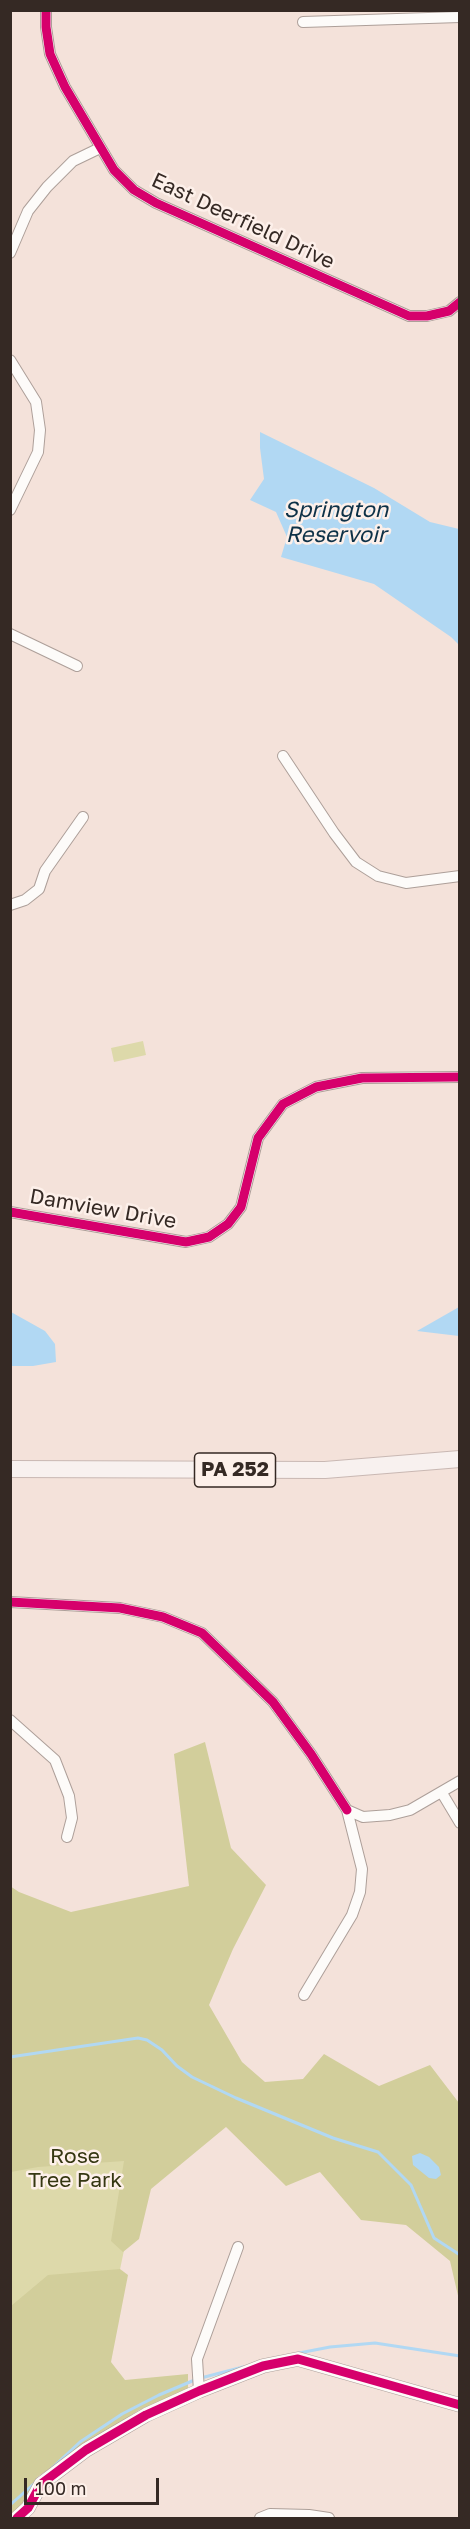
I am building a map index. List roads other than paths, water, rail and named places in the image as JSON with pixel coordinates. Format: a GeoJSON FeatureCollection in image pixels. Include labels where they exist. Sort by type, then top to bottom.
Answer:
{"type":"FeatureCollection","features":[{"type":"Feature","properties":{"kind":"main road","name":"PA 252"},"geometry":{"type":"LineString","coordinates":[[10,1469],[325,1470],[459,1459]]}},
{"type":"Feature","properties":{"kind":"street","name":"East Deerfield Drive"},"geometry":{"type":"LineString","coordinates":[[46,10],[50,54],[65,87],[114,170],[134,190],[156,203],[408,316],[427,316],[449,310],[459,302]]}},
{"type":"Feature","properties":{"kind":"street"},"geometry":{"type":"LineString","coordinates":[[303,22],[459,16]]}},
{"type":"Feature","properties":{"kind":"street"},"geometry":{"type":"LineString","coordinates":[[10,253],[28,211],[47,187],[73,161],[100,148]]}},
{"type":"Feature","properties":{"kind":"street"},"geometry":{"type":"LineString","coordinates":[[10,360],[36,402],[40,430],[38,452],[10,510]]}},
{"type":"Feature","properties":{"kind":"street"},"geometry":{"type":"LineString","coordinates":[[10,634],[77,666]]}},
{"type":"Feature","properties":{"kind":"street"},"geometry":{"type":"LineString","coordinates":[[283,756],[356,862],[378,876],[406,883],[459,876]]}},
{"type":"Feature","properties":{"kind":"street"},"geometry":{"type":"LineString","coordinates":[[10,905],[25,900],[39,889],[45,871],[83,817]]}},
{"type":"Feature","properties":{"kind":"street","name":"Damview Drive"},"geometry":{"type":"LineString","coordinates":[[10,1212],[186,1242],[209,1237],[228,1224],[241,1206],[258,1138],[283,1104],[316,1087],[362,1078],[459,1077]]}},
{"type":"Feature","properties":{"kind":"street"},"geometry":{"type":"LineString","coordinates":[[10,1602],[120,1608],[163,1617],[202,1633],[273,1702],[311,1754],[346,1810],[362,1869],[360,1892],[352,1915],[304,1995]]}},
{"type":"Feature","properties":{"kind":"street"},"geometry":{"type":"LineString","coordinates":[[10,1720],[55,1760],[69,1796],[72,1818],[68,1837]]}},
{"type":"Feature","properties":{"kind":"street"},"geometry":{"type":"LineString","coordinates":[[346,1810],[363,1816],[390,1815],[410,1810],[459,1781]]}},
{"type":"Feature","properties":{"kind":"street"},"geometry":{"type":"LineString","coordinates":[[442,1793],[459,1823]]}},
{"type":"Feature","properties":{"kind":"street"},"geometry":{"type":"LineString","coordinates":[[198,2391],[197,2359],[238,2247]]}},
{"type":"Feature","properties":{"kind":"street"},"geometry":{"type":"LineString","coordinates":[[17,2518],[28,2508],[41,2484],[86,2450],[146,2415],[198,2391],[263,2366],[298,2359],[459,2405]]}},
{"type":"Feature","properties":{"kind":"street"},"geometry":{"type":"LineString","coordinates":[[260,2518],[270,2514],[329,2518]]}},
{"type":"Feature","properties":{"kind":"water","name":"Springton Reservoir"},"geometry":{"type":"Polygon","coordinates":[[[260,432],[374,488],[430,522],[459,529],[459,645],[451,637],[374,584],[281,557],[287,537],[276,512],[250,500],[264,479],[260,432]]]}},
{"type":"Feature","properties":{"kind":"water"},"geometry":{"type":"Polygon","coordinates":[[[459,1307],[459,1336],[417,1331],[459,1307]]]}},
{"type":"Feature","properties":{"kind":"water"},"geometry":{"type":"Polygon","coordinates":[[[11,1312],[45,1331],[55,1344],[56,1362],[33,1366],[11,1366],[11,1312]]]}},
{"type":"Feature","properties":{"kind":"water"},"geometry":{"type":"Polygon","coordinates":[[[420,2153],[429,2157],[439,2167],[441,2175],[436,2179],[429,2178],[413,2165],[412,2156],[420,2153]]]}},
{"type":"Feature","properties":{"kind":"waterway"},"geometry":{"type":"LineString","coordinates":[[10,2057],[138,2038],[147,2040],[162,2050],[177,2066],[192,2077],[236,2098],[333,2138],[378,2152],[411,2185],[434,2238],[460,2255]]}},
{"type":"Feature","properties":{"kind":"waterway"},"geometry":{"type":"LineString","coordinates":[[299,2353],[330,2347],[375,2343],[460,2356]]}},
{"type":"Feature","properties":{"kind":"waterway"},"geometry":{"type":"LineString","coordinates":[[52,2468],[80,2442],[122,2414],[197,2379],[243,2367]]}},
{"type":"Feature","properties":{"kind":"waterway"},"geometry":{"type":"LineString","coordinates":[[10,2505],[36,2482]]}},
{"type":"Feature","properties":{"kind":"park label","name":"Rose Tree Park"},"geometry":{"type":"Point","coordinates":[75,2168]}}]}
